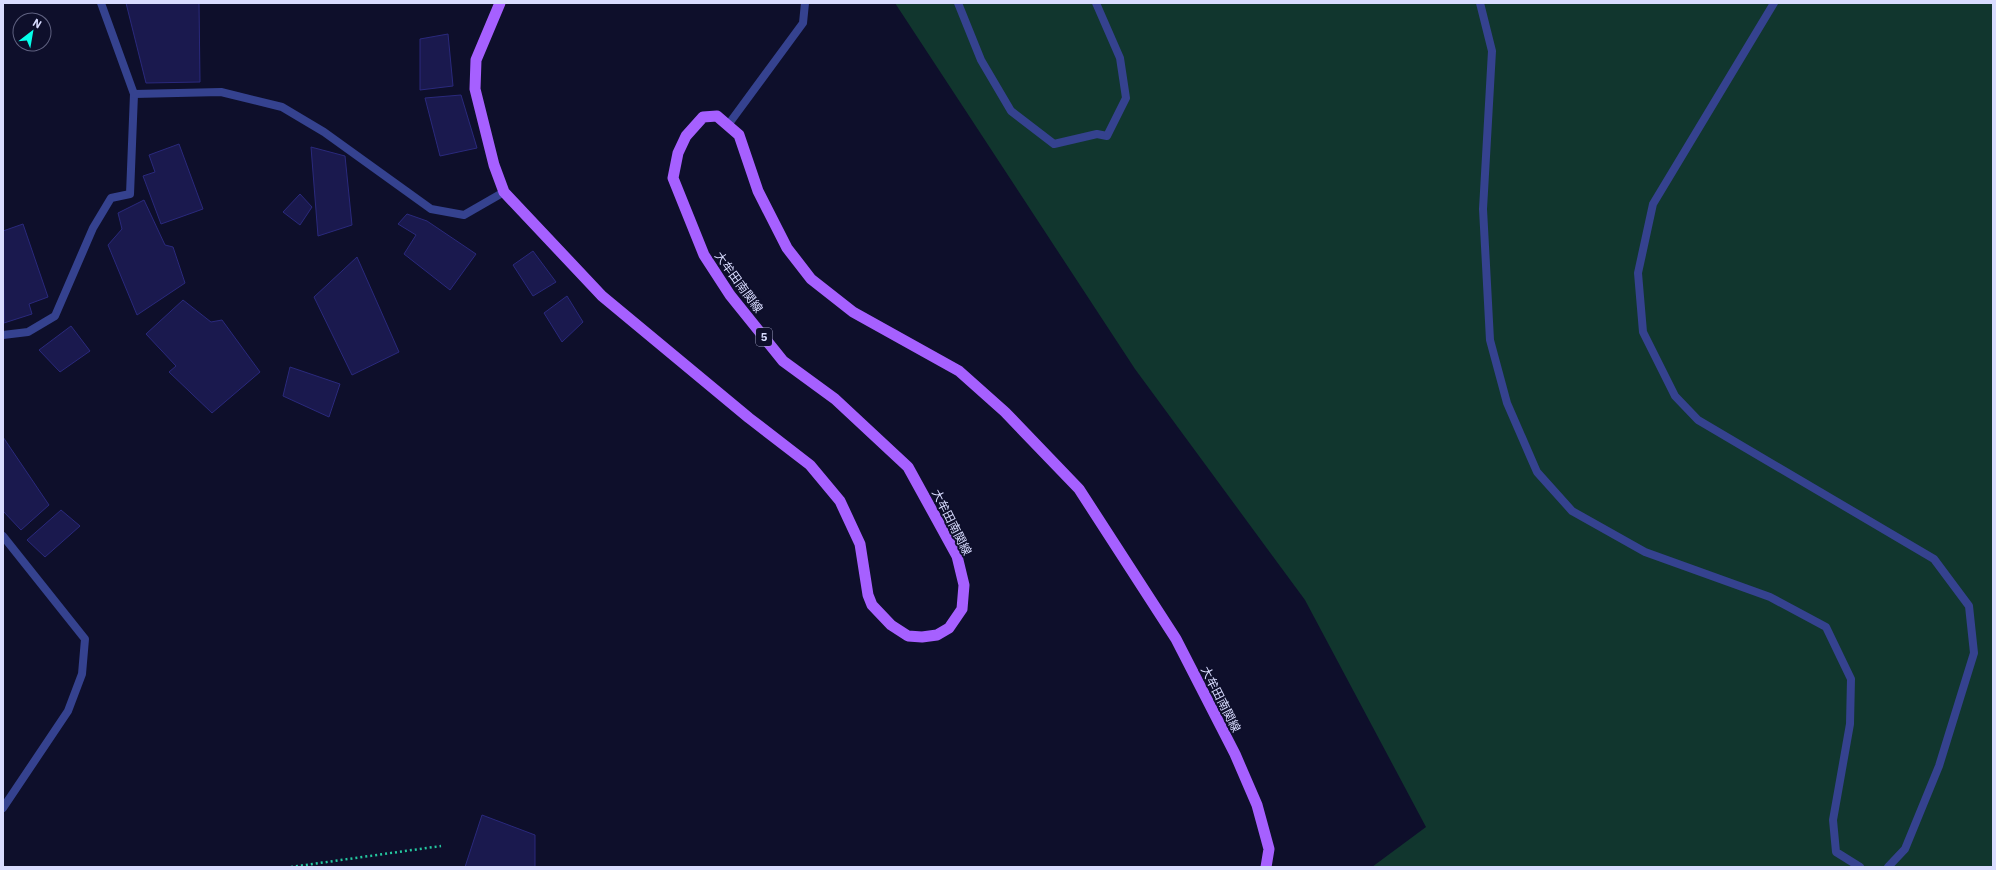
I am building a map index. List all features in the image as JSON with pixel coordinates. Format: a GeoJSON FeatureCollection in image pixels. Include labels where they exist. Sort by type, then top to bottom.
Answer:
{"type":"FeatureCollection","features":[{"type":"Feature","properties":{"kind":"main road","name":"大牟田南関線"},"geometry":{"type":"LineString","coordinates":[[500,3],[476,60],[475,89],[494,165],[504,192],[602,296],[749,418],[810,465],[840,501],[860,544],[868,595],[872,605],[885,620],[908,636],[922,638],[937,635],[948,628],[962,608],[964,585],[957,556],[908,466],[835,399],[783,361],[730,295],[704,255],[673,178],[678,153],[686,136],[703,117],[717,116],[739,134],[758,191],[787,248],[811,279],[853,312],[959,371],[1005,412],[1079,489],[1176,639],[1235,754],[1257,805],[1269,849],[1266,867]]}},
{"type":"Feature","properties":{"kind":"street"},"geometry":{"type":"LineString","coordinates":[[3,335],[28,332],[55,316],[93,228],[111,198],[130,194],[134,94],[100,3]]}},
{"type":"Feature","properties":{"kind":"street"},"geometry":{"type":"LineString","coordinates":[[728,125],[803,23],[805,3]]}},
{"type":"Feature","properties":{"kind":"street"},"geometry":{"type":"LineString","coordinates":[[958,3],[982,60],[1011,111],[1054,144],[1097,134],[1107,136],[1126,98],[1120,58],[1096,3]]}},
{"type":"Feature","properties":{"kind":"street"},"geometry":{"type":"LineString","coordinates":[[1480,3],[1492,52],[1483,210],[1490,340],[1508,403],[1537,472],[1572,511],[1645,552],[1770,598],[1826,627],[1851,679],[1850,724],[1833,820],[1836,852],[1860,867]]}},
{"type":"Feature","properties":{"kind":"street"},"geometry":{"type":"LineString","coordinates":[[1774,3],[1653,204],[1638,272],[1643,332],[1675,396],[1698,420],[1934,559],[1969,606],[1974,654],[1939,766],[1905,849],[1888,867]]}},
{"type":"Feature","properties":{"kind":"street"},"geometry":{"type":"LineString","coordinates":[[134,94],[221,92],[282,107],[324,132],[431,209],[464,214],[504,192]]}},
{"type":"Feature","properties":{"kind":"street"},"geometry":{"type":"LineString","coordinates":[[3,536],[85,639],[82,674],[68,711],[3,808]]}},
{"type":"Feature","properties":{"kind":"path"},"geometry":{"type":"LineString","coordinates":[[292,867],[441,846]]}},
{"type":"Feature","properties":{"kind":"green space"},"geometry":{"type":"Polygon","coordinates":[[[895,3],[1993,3],[1993,867],[1372,867],[1426,827],[1305,600],[1135,369],[895,3]]]}},
{"type":"Feature","properties":{"kind":"building"},"geometry":{"type":"Polygon","coordinates":[[[126,3],[199,3],[200,82],[146,83],[126,3]]]}},
{"type":"Feature","properties":{"kind":"building"},"geometry":{"type":"Polygon","coordinates":[[[448,34],[453,86],[420,90],[420,39],[448,34]]]}},
{"type":"Feature","properties":{"kind":"building"},"geometry":{"type":"Polygon","coordinates":[[[461,95],[477,148],[440,156],[425,98],[461,95]]]}},
{"type":"Feature","properties":{"kind":"building"},"geometry":{"type":"Polygon","coordinates":[[[179,144],[203,209],[161,224],[143,176],[155,172],[149,155],[179,144]]]}},
{"type":"Feature","properties":{"kind":"building"},"geometry":{"type":"Polygon","coordinates":[[[311,147],[345,156],[352,225],[318,236],[311,147]]]}},
{"type":"Feature","properties":{"kind":"building"},"geometry":{"type":"Polygon","coordinates":[[[300,194],[312,207],[300,225],[283,212],[300,194]]]}},
{"type":"Feature","properties":{"kind":"building"},"geometry":{"type":"Polygon","coordinates":[[[144,200],[165,245],[173,247],[185,283],[137,315],[108,245],[122,229],[118,213],[144,200]]]}},
{"type":"Feature","properties":{"kind":"building"},"geometry":{"type":"Polygon","coordinates":[[[407,214],[427,221],[476,254],[450,290],[404,254],[416,235],[398,224],[407,214]]]}},
{"type":"Feature","properties":{"kind":"building"},"geometry":{"type":"Polygon","coordinates":[[[23,224],[48,297],[29,304],[32,314],[4,323],[3,231],[23,224]]]}},
{"type":"Feature","properties":{"kind":"building"},"geometry":{"type":"Polygon","coordinates":[[[533,251],[556,282],[533,296],[513,265],[533,251]]]}},
{"type":"Feature","properties":{"kind":"building"},"geometry":{"type":"Polygon","coordinates":[[[357,257],[399,352],[352,375],[314,297],[357,257]]]}},
{"type":"Feature","properties":{"kind":"building"},"geometry":{"type":"Polygon","coordinates":[[[567,296],[583,322],[562,342],[544,313],[567,296]]]}},
{"type":"Feature","properties":{"kind":"building"},"geometry":{"type":"Polygon","coordinates":[[[183,300],[211,322],[222,320],[260,372],[212,413],[169,372],[176,366],[146,334],[183,300]]]}},
{"type":"Feature","properties":{"kind":"building"},"geometry":{"type":"Polygon","coordinates":[[[71,326],[90,351],[60,372],[39,350],[71,326]]]}},
{"type":"Feature","properties":{"kind":"building"},"geometry":{"type":"Polygon","coordinates":[[[290,367],[340,384],[329,417],[283,396],[290,367]]]}},
{"type":"Feature","properties":{"kind":"building"},"geometry":{"type":"Polygon","coordinates":[[[3,437],[49,505],[21,530],[3,511],[3,437]]]}},
{"type":"Feature","properties":{"kind":"building"},"geometry":{"type":"Polygon","coordinates":[[[61,510],[80,526],[45,557],[27,540],[61,510]]]}},
{"type":"Feature","properties":{"kind":"building"},"geometry":{"type":"Polygon","coordinates":[[[482,815],[535,835],[535,867],[465,867],[482,815]]]}}]}
